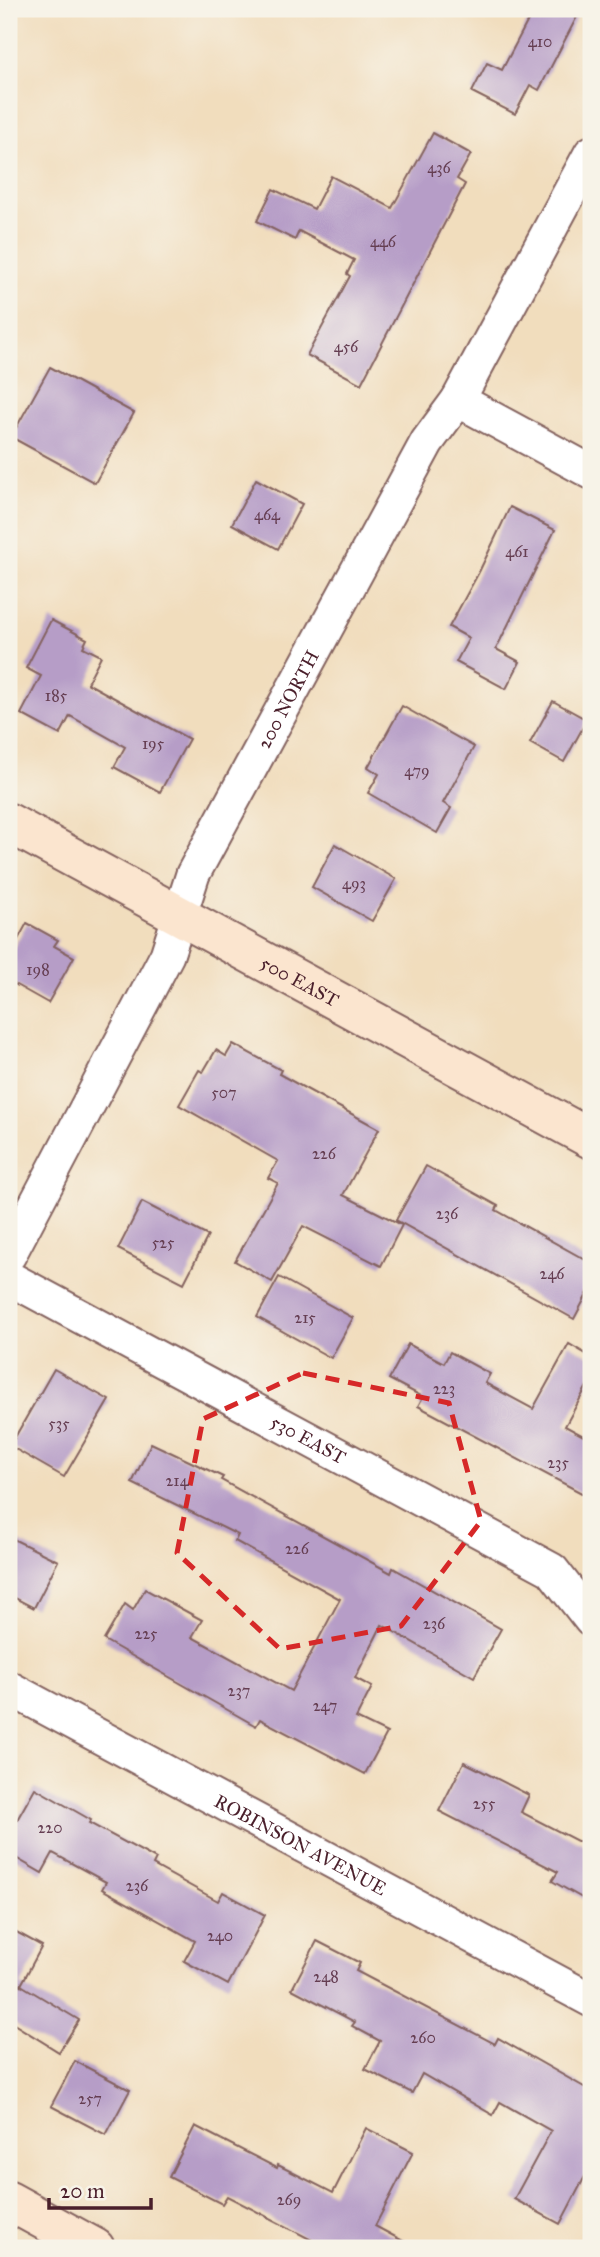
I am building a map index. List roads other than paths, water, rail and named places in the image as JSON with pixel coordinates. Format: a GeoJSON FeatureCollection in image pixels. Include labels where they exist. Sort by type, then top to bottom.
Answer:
{"type":"FeatureCollection","features":[{"type":"Feature","properties":{"kind":"street","name":"200 NORTH"},"geometry":{"type":"LineString","coordinates":[[9,1255],[167,955],[193,874],[427,442],[458,400],[591,153]]}},
{"type":"Feature","properties":{"kind":"street"},"geometry":{"type":"LineString","coordinates":[[458,400],[591,472]]}},
{"type":"Feature","properties":{"kind":"street","name":"500 EAST"},"geometry":{"type":"LineString","coordinates":[[9,823],[591,1139]]}},
{"type":"Feature","properties":{"kind":"street","name":"530 EAST"},"geometry":{"type":"LineString","coordinates":[[9,1278],[552,1570],[591,1620]]}},
{"type":"Feature","properties":{"kind":"street","name":"ROBINSON AVENUE"},"geometry":{"type":"LineString","coordinates":[[9,1688],[591,2000]]}},
{"type":"Feature","properties":{"kind":"street"},"geometry":{"type":"LineString","coordinates":[[9,2201],[95,2248]]}}]}
